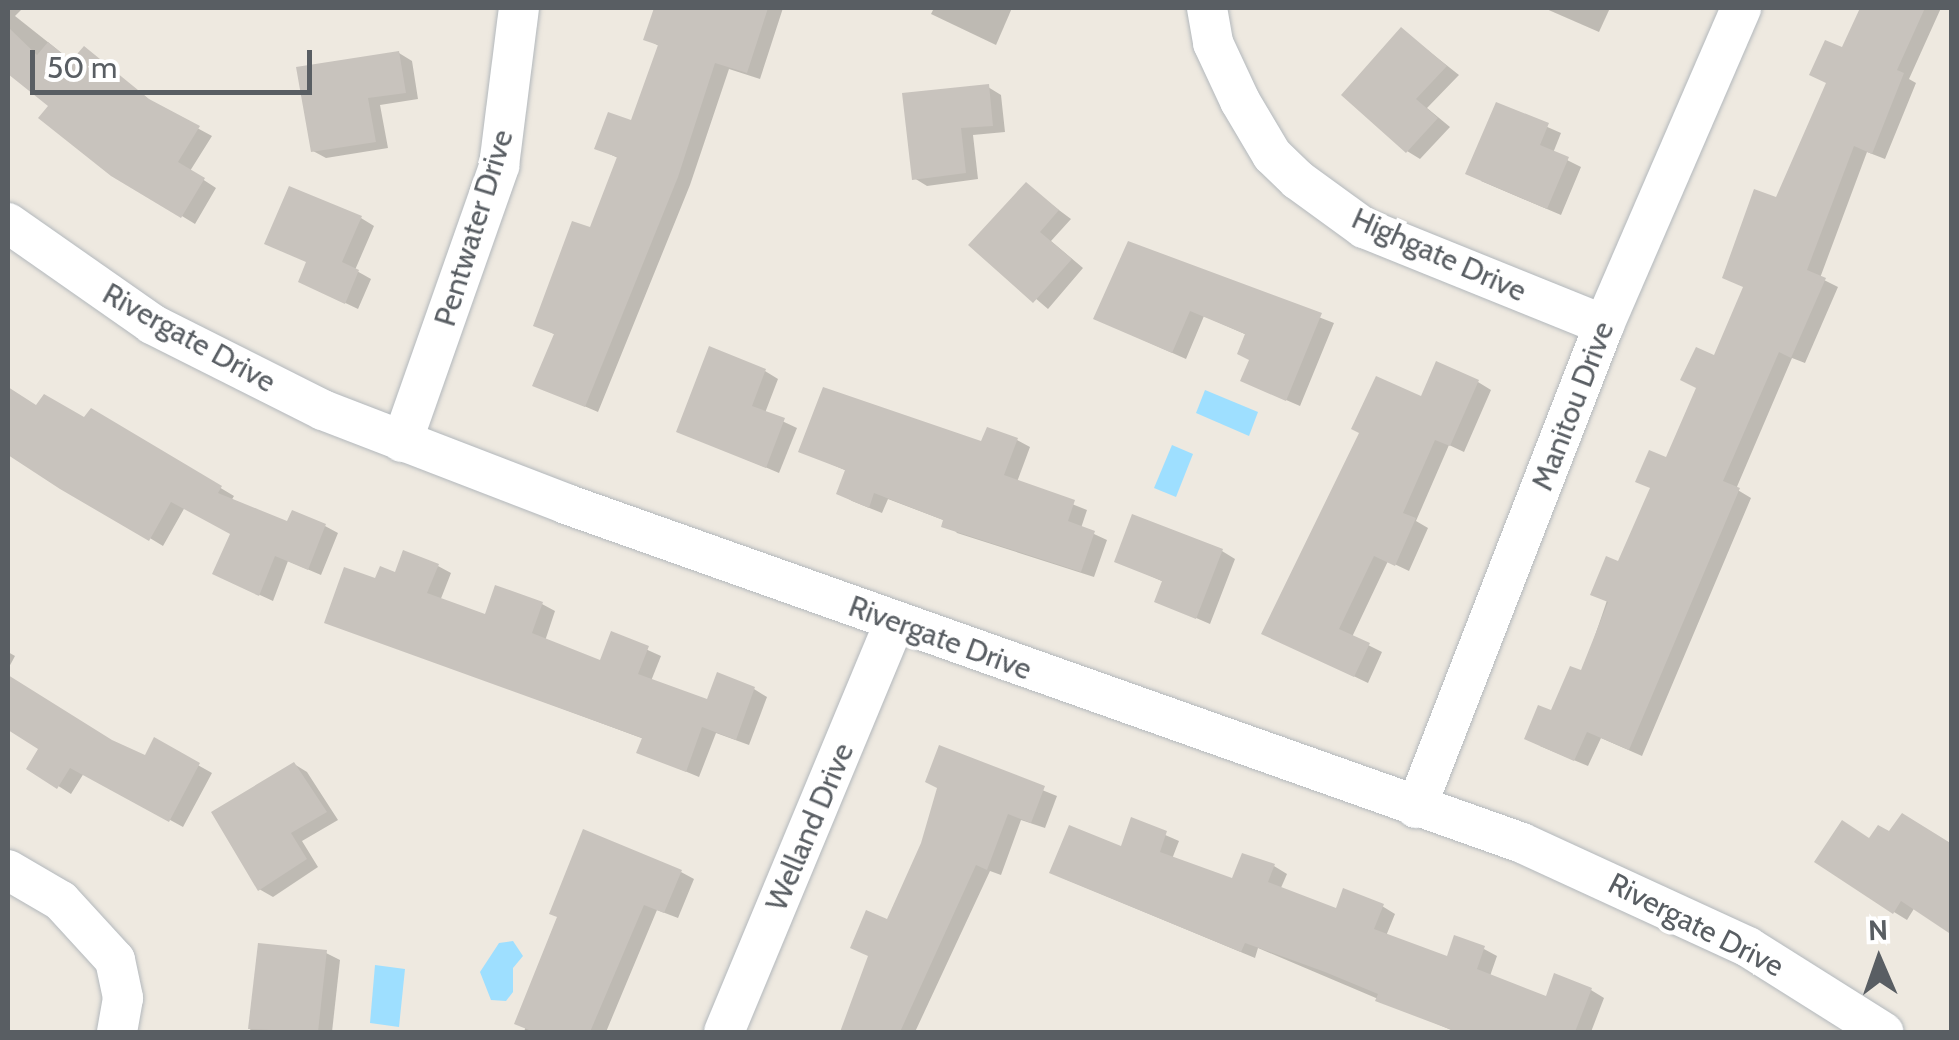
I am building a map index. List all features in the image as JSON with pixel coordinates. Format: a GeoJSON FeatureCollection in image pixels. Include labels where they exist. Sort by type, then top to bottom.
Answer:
{"type":"FeatureCollection","features":[{"type":"Feature","properties":{"kind":"street","name":"Pentwater Drive"},"geometry":{"type":"LineString","coordinates":[[402,442],[498,166],[519,8]]}},
{"type":"Feature","properties":{"kind":"street","name":"Highgate Drive"},"geometry":{"type":"LineString","coordinates":[[1208,8],[1213,42],[1240,101],[1272,155],[1298,180],[1364,228],[1604,325]]}},
{"type":"Feature","properties":{"kind":"street","name":"Manitou Drive"},"geometry":{"type":"LineString","coordinates":[[1416,808],[1604,325],[1741,8]]}},
{"type":"Feature","properties":{"kind":"street","name":"Rivergate Drive"},"geometry":{"type":"LineString","coordinates":[[8,223],[152,324],[242,372],[402,442],[1636,890],[1748,946],[1883,1032]]}},
{"type":"Feature","properties":{"kind":"street","name":"Welland Drive"},"geometry":{"type":"LineString","coordinates":[[724,1032],[895,622]]}},
{"type":"Feature","properties":{"kind":"street"},"geometry":{"type":"LineString","coordinates":[[8,870],[61,902],[115,960],[123,998],[117,1032]]}},
{"type":"Feature","properties":{"kind":"water"},"geometry":{"type":"Polygon","coordinates":[[[1205,390],[1258,412],[1249,436],[1196,413],[1205,390]]]}},
{"type":"Feature","properties":{"kind":"water"},"geometry":{"type":"Polygon","coordinates":[[[1172,445],[1193,454],[1176,497],[1154,488],[1172,445]]]}},
{"type":"Feature","properties":{"kind":"water"},"geometry":{"type":"Polygon","coordinates":[[[513,941],[523,956],[513,968],[513,992],[506,1001],[491,1000],[480,972],[499,943],[513,941]]]}},
{"type":"Feature","properties":{"kind":"water"},"geometry":{"type":"Polygon","coordinates":[[[375,965],[405,969],[399,1027],[370,1023],[375,965]]]}},
{"type":"Feature","properties":{"kind":"building"},"geometry":{"type":"Polygon","coordinates":[[[654,8],[768,8],[747,73],[715,63],[678,177],[585,407],[532,386],[554,334],[533,326],[572,221],[590,227],[617,157],[594,149],[608,112],[631,120],[658,45],[643,40],[654,8]]]}},
{"type":"Feature","properties":{"kind":"building"},"geometry":{"type":"Polygon","coordinates":[[[1860,8],[1925,8],[1897,70],[1904,73],[1872,154],[1854,146],[1807,270],[1826,278],[1791,358],[1779,352],[1723,481],[1740,488],[1629,750],[1587,732],[1574,761],[1524,739],[1538,705],[1551,710],[1570,666],[1581,670],[1608,602],[1590,595],[1606,556],[1618,561],[1650,488],[1635,482],[1649,450],[1666,457],[1696,388],[1680,380],[1696,347],[1714,355],[1743,287],[1722,278],[1754,189],[1776,197],[1826,83],[1809,75],[1825,40],[1842,47],[1860,8]]]}},
{"type":"Feature","properties":{"kind":"building"},"geometry":{"type":"Polygon","coordinates":[[[8,27],[37,55],[48,42],[71,61],[84,46],[149,99],[200,126],[178,162],[205,178],[181,218],[111,176],[38,118],[48,106],[8,74],[8,27]]]}},
{"type":"Feature","properties":{"kind":"building"},"geometry":{"type":"Polygon","coordinates":[[[1401,27],[1447,66],[1416,99],[1438,118],[1406,153],[1341,95],[1401,27]]]}},
{"type":"Feature","properties":{"kind":"building"},"geometry":{"type":"Polygon","coordinates":[[[399,51],[406,93],[368,98],[376,142],[311,152],[296,67],[399,51]]]}},
{"type":"Feature","properties":{"kind":"building"},"geometry":{"type":"Polygon","coordinates":[[[989,84],[993,126],[961,128],[966,173],[912,180],[902,93],[989,84]]]}},
{"type":"Feature","properties":{"kind":"building"},"geometry":{"type":"Polygon","coordinates":[[[1496,102],[1549,123],[1540,145],[1569,157],[1547,209],[1465,174],[1496,102]]]}},
{"type":"Feature","properties":{"kind":"building"},"geometry":{"type":"Polygon","coordinates":[[[1026,182],[1059,210],[1040,232],[1072,259],[1033,303],[968,245],[1026,182]]]}},
{"type":"Feature","properties":{"kind":"building"},"geometry":{"type":"Polygon","coordinates":[[[289,186],[362,216],[342,262],[359,270],[345,304],[298,282],[306,262],[264,244],[289,186]]]}},
{"type":"Feature","properties":{"kind":"building"},"geometry":{"type":"Polygon","coordinates":[[[1128,241],[1322,313],[1286,401],[1240,381],[1249,360],[1237,354],[1245,334],[1190,311],[1172,353],[1093,319],[1128,241]]]}},
{"type":"Feature","properties":{"kind":"building"},"geometry":{"type":"Polygon","coordinates":[[[709,346],[766,369],[752,406],[785,418],[766,468],[676,432],[709,346]]]}},
{"type":"Feature","properties":{"kind":"building"},"geometry":{"type":"Polygon","coordinates":[[[1436,361],[1479,380],[1450,446],[1435,440],[1403,513],[1416,518],[1395,566],[1374,556],[1339,629],[1370,643],[1354,677],[1261,634],[1359,433],[1351,429],[1376,376],[1421,396],[1436,361]]]}},
{"type":"Feature","properties":{"kind":"building"},"geometry":{"type":"Polygon","coordinates":[[[8,387],[36,405],[44,394],[84,417],[91,408],[222,486],[218,493],[287,521],[292,510],[326,524],[308,570],[275,556],[259,596],[212,574],[230,534],[171,502],[149,541],[60,489],[8,455],[8,387]]]}},
{"type":"Feature","properties":{"kind":"building"},"geometry":{"type":"Polygon","coordinates":[[[823,387],[981,441],[987,427],[1018,438],[1004,475],[1075,500],[1068,521],[1095,531],[1081,572],[941,527],[943,520],[874,493],[869,508],[836,494],[845,470],[798,452],[823,387]]]}},
{"type":"Feature","properties":{"kind":"building"},"geometry":{"type":"Polygon","coordinates":[[[1132,514],[1223,549],[1196,619],[1154,602],[1162,581],[1114,562],[1132,514]]]}},
{"type":"Feature","properties":{"kind":"building"},"geometry":{"type":"Polygon","coordinates":[[[403,550],[439,564],[427,593],[485,614],[495,585],[543,602],[532,633],[600,660],[611,631],[649,646],[638,674],[707,699],[717,672],[755,687],[736,740],[702,727],[686,772],[636,753],[642,738],[324,623],[344,567],[375,578],[380,566],[395,572],[403,550]]]}},
{"type":"Feature","properties":{"kind":"building"},"geometry":{"type":"Polygon","coordinates":[[[8,675],[112,740],[145,755],[154,737],[200,763],[169,822],[70,768],[57,789],[26,769],[38,749],[8,730],[8,675]]]}},
{"type":"Feature","properties":{"kind":"building"},"geometry":{"type":"Polygon","coordinates":[[[939,745],[1045,786],[1031,823],[1008,814],[987,870],[976,865],[900,1032],[840,1032],[868,956],[850,948],[866,910],[887,919],[921,843],[937,788],[925,782],[939,745]]]}},
{"type":"Feature","properties":{"kind":"building"},"geometry":{"type":"Polygon","coordinates":[[[294,762],[327,812],[291,833],[307,859],[258,891],[211,812],[294,762]]]}},
{"type":"Feature","properties":{"kind":"building"},"geometry":{"type":"Polygon","coordinates":[[[1902,813],[1952,844],[1952,935],[1901,901],[1893,914],[1814,862],[1842,820],[1869,838],[1878,825],[1889,831],[1902,813]]]}},
{"type":"Feature","properties":{"kind":"building"},"geometry":{"type":"Polygon","coordinates":[[[1131,817],[1167,831],[1160,852],[1232,878],[1242,853],[1275,864],[1268,882],[1336,908],[1343,888],[1384,904],[1374,929],[1447,956],[1454,935],[1485,946],[1477,969],[1546,996],[1554,973],[1592,988],[1575,1032],[1457,1032],[1375,1001],[1378,994],[1325,972],[1245,943],[1241,952],[1049,873],[1069,825],[1121,846],[1131,817]]]}},
{"type":"Feature","properties":{"kind":"building"},"geometry":{"type":"Polygon","coordinates":[[[583,829],[682,870],[664,913],[644,905],[590,1032],[534,1032],[514,1024],[557,917],[549,914],[583,829]]]}},
{"type":"Feature","properties":{"kind":"building"},"geometry":{"type":"Polygon","coordinates":[[[258,943],[327,950],[318,1032],[248,1029],[258,943]]]}}]}
